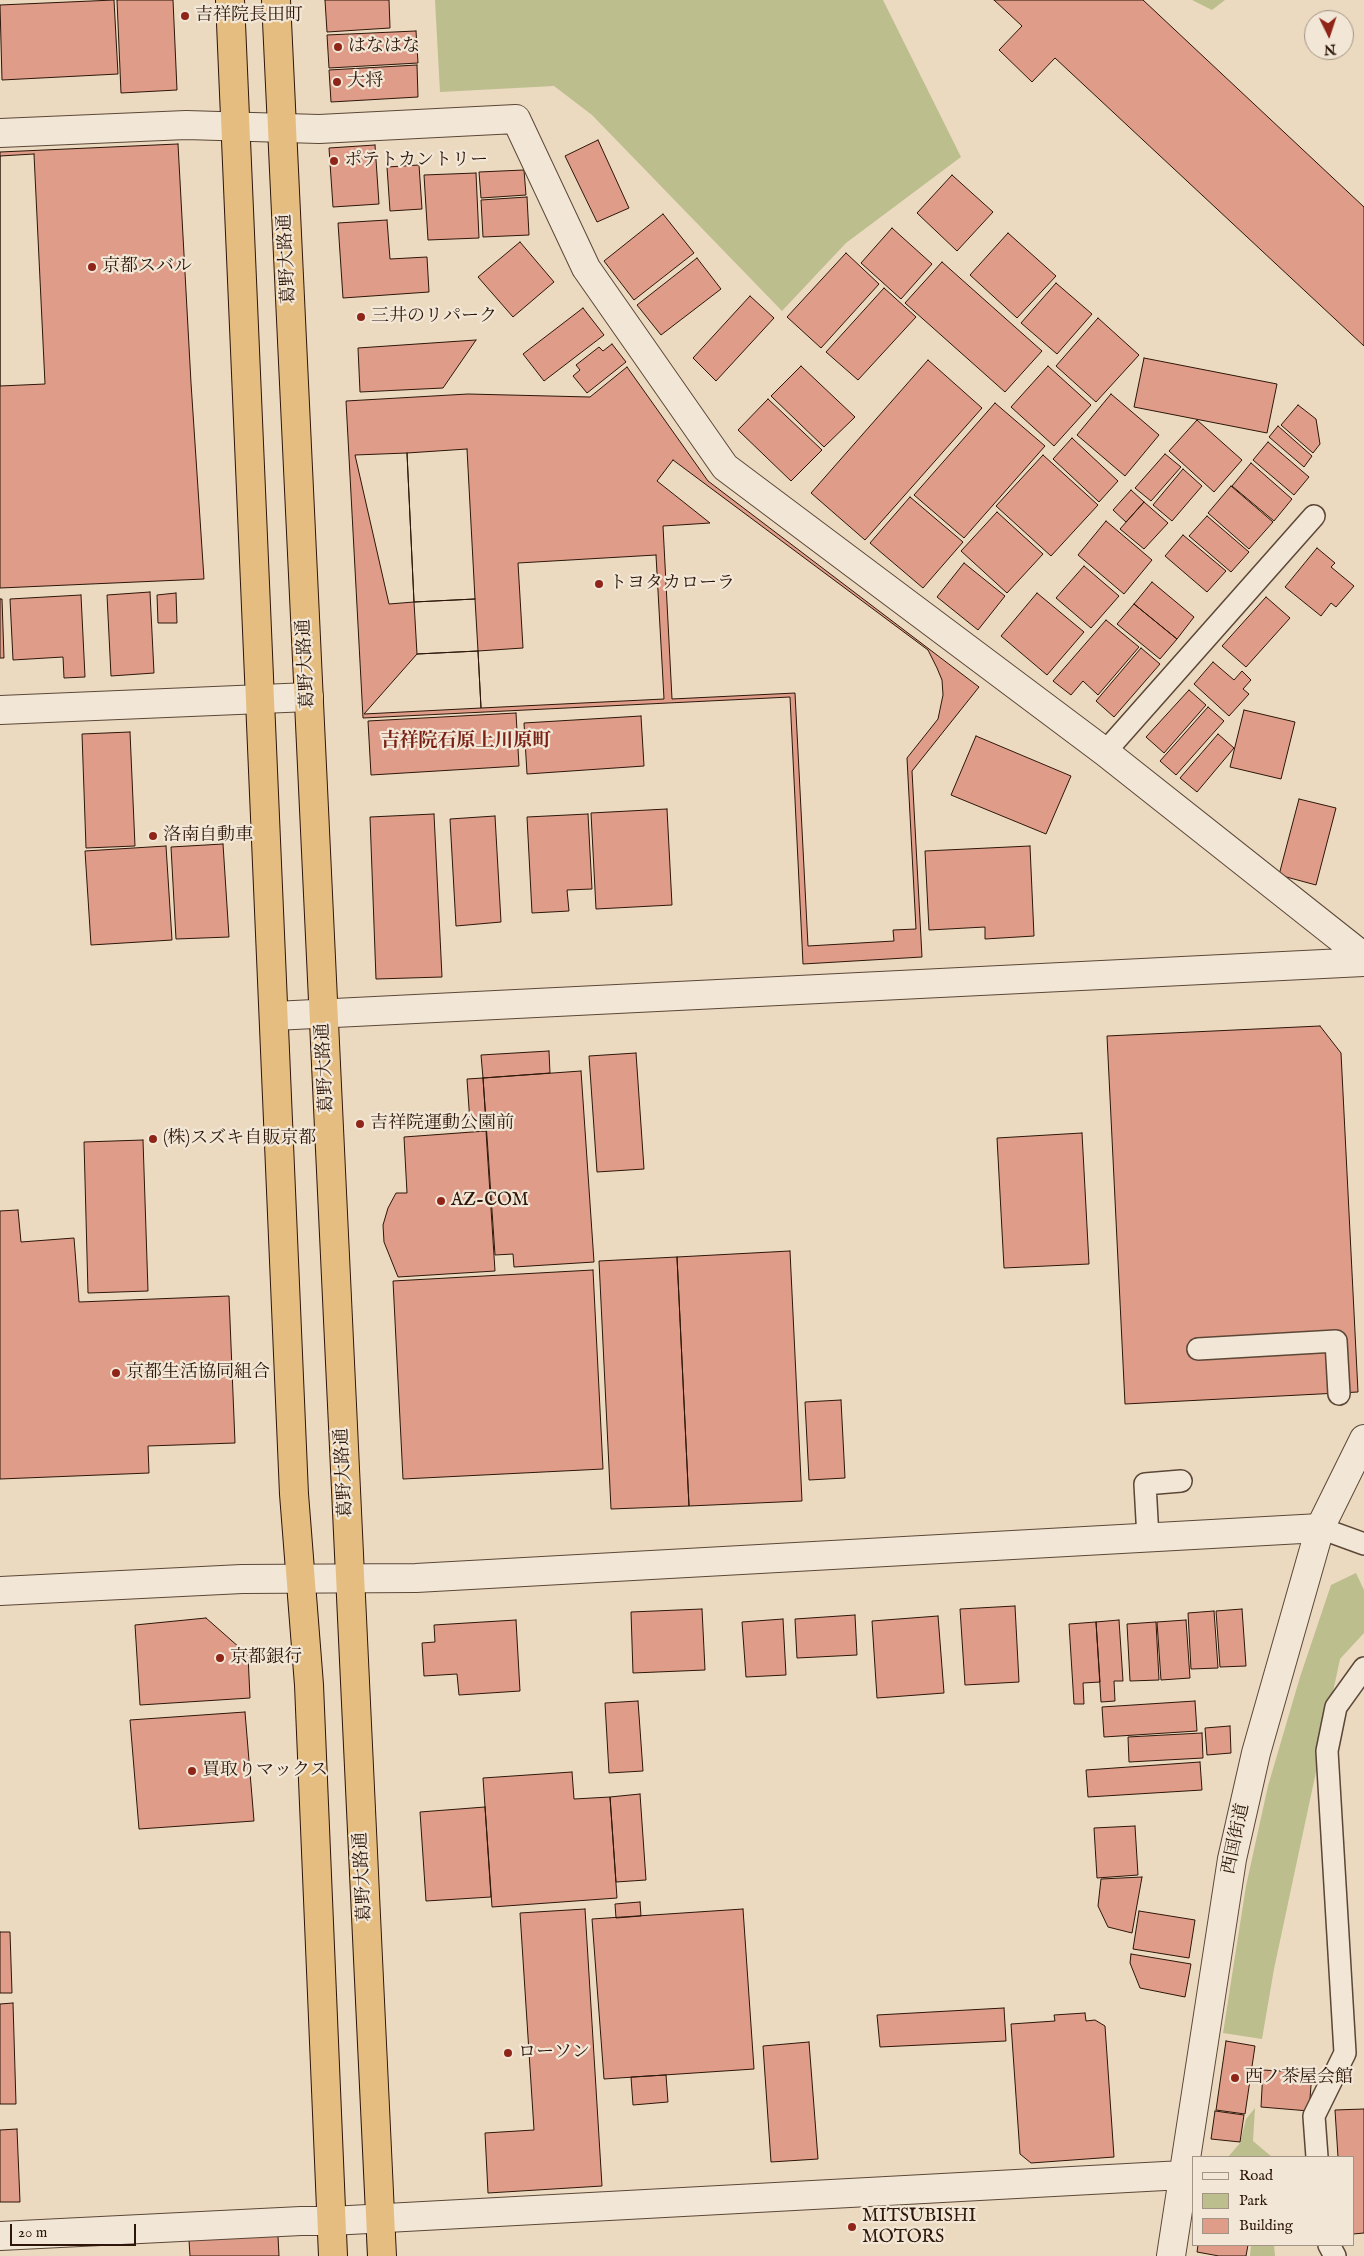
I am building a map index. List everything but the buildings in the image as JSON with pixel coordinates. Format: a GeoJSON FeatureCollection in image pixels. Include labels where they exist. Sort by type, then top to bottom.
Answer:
{"type":"FeatureCollection","features":[{"type":"Feature","properties":{"kind":"highway"},"geometry":{"type":"LineString","coordinates":[[230,0],[258,698],[274,1016],[294,1494],[310,1685],[333,2256]]}},
{"type":"Feature","properties":{"kind":"highway","name":"葛野大路通"},"geometry":{"type":"LineString","coordinates":[[276,0],[382,2256]]}},
{"type":"Feature","properties":{"kind":"street"},"geometry":{"type":"LineString","coordinates":[[0,133],[186,125],[319,129],[516,119],[586,268],[724,467],[1105,752],[1364,957]]}},
{"type":"Feature","properties":{"kind":"street"},"geometry":{"type":"LineString","coordinates":[[0,710],[309,697]]}},
{"type":"Feature","properties":{"kind":"street"},"geometry":{"type":"LineString","coordinates":[[274,1016],[1364,962]]}},
{"type":"Feature","properties":{"kind":"street","name":"西国街道"},"geometry":{"type":"LineString","coordinates":[[1171,2256],[1232,1859],[1256,1753],[1320,1528],[1364,1439]]}},
{"type":"Feature","properties":{"kind":"street"},"geometry":{"type":"LineString","coordinates":[[0,1591],[242,1579],[416,1578],[1320,1528]]}},
{"type":"Feature","properties":{"kind":"street"},"geometry":{"type":"LineString","coordinates":[[0,2236],[301,2221],[380,2219],[1183,2175]]}},
{"type":"Feature","properties":{"kind":"lane"},"geometry":{"type":"LineString","coordinates":[[1105,752],[1314,516]]}},
{"type":"Feature","properties":{"kind":"lane"},"geometry":{"type":"LineString","coordinates":[[1198,1349],[1336,1341],[1339,1394]]}},
{"type":"Feature","properties":{"kind":"lane"},"geometry":{"type":"LineString","coordinates":[[1148,1538],[1146,1484],[1181,1481]]}},
{"type":"Feature","properties":{"kind":"lane"},"geometry":{"type":"LineString","coordinates":[[1320,1528],[1364,1544]]}},
{"type":"Feature","properties":{"kind":"lane"},"geometry":{"type":"LineString","coordinates":[[1317,2156],[1314,2116],[1345,2053],[1327,1751],[1336,1707],[1352,1682],[1364,1668]]}},
{"type":"Feature","properties":{"kind":"green space"},"geometry":{"type":"Polygon","coordinates":[[[435,0],[883,0],[961,157],[846,243],[782,311],[592,115],[554,86],[440,92],[435,0]]]}},
{"type":"Feature","properties":{"kind":"green space"},"geometry":{"type":"Polygon","coordinates":[[[1192,0],[1225,0],[1212,10],[1192,0]]]}},
{"type":"Feature","properties":{"kind":"green space"},"geometry":{"type":"Polygon","coordinates":[[[1356,1573],[1364,1590],[1364,1633],[1340,1659],[1274,1969],[1262,2039],[1223,2033],[1246,1886],[1268,1786],[1300,1677],[1331,1585],[1356,1573]]]}},
{"type":"Feature","properties":{"kind":"green space"},"geometry":{"type":"Polygon","coordinates":[[[1255,2108],[1253,2141],[1271,2156],[1229,2156],[1240,2143],[1246,2119],[1255,2108]]]}},
{"type":"Feature","properties":{"kind":"green space"},"geometry":{"type":"Polygon","coordinates":[[[1251,2246],[1274,2246],[1275,2256],[1250,2256],[1251,2246]]]}},
{"type":"Feature","properties":{"kind":"place","name":"吉祥院長田町"},"geometry":{"type":"Point","coordinates":[185,16]}},
{"type":"Feature","properties":{"kind":"place","name":"はなはな"},"geometry":{"type":"Point","coordinates":[338,47]}},
{"type":"Feature","properties":{"kind":"place","name":"大将"},"geometry":{"type":"Point","coordinates":[337,82]}},
{"type":"Feature","properties":{"kind":"place","name":"ポテトカントリー"},"geometry":{"type":"Point","coordinates":[334,161]}},
{"type":"Feature","properties":{"kind":"place","name":"京都スバル"},"geometry":{"type":"Point","coordinates":[92,267]}},
{"type":"Feature","properties":{"kind":"place","name":"三井のリパーク"},"geometry":{"type":"Point","coordinates":[361,317]}},
{"type":"Feature","properties":{"kind":"place","name":"トヨタカローラ"},"geometry":{"type":"Point","coordinates":[599,584]}},
{"type":"Feature","properties":{"kind":"place","name":"洛南自動車"},"geometry":{"type":"Point","coordinates":[153,836]}},
{"type":"Feature","properties":{"kind":"place","name":"吉祥院運動公園前"},"geometry":{"type":"Point","coordinates":[360,1124]}},
{"type":"Feature","properties":{"kind":"place","name":"(株)スズキ自販京都"},"geometry":{"type":"Point","coordinates":[153,1139]}},
{"type":"Feature","properties":{"kind":"place","name":"AZ-COM"},"geometry":{"type":"Point","coordinates":[441,1201]}},
{"type":"Feature","properties":{"kind":"place","name":"京都生活協同組合"},"geometry":{"type":"Point","coordinates":[116,1373]}},
{"type":"Feature","properties":{"kind":"place","name":"京都銀行"},"geometry":{"type":"Point","coordinates":[220,1658]}},
{"type":"Feature","properties":{"kind":"place","name":"買取りマックス"},"geometry":{"type":"Point","coordinates":[192,1771]}},
{"type":"Feature","properties":{"kind":"place","name":"ローソン"},"geometry":{"type":"Point","coordinates":[508,2053]}},
{"type":"Feature","properties":{"kind":"place","name":"西ノ茶屋会館"},"geometry":{"type":"Point","coordinates":[1235,2078]}},
{"type":"Feature","properties":{"kind":"place","name":"MITSUBISHI MOTORS"},"geometry":{"type":"Point","coordinates":[852,2227]}},
{"type":"Feature","properties":{"kind":"district","name":"吉祥院石原上川原町"},"geometry":{"type":"Point","coordinates":[466,742]}}]}
